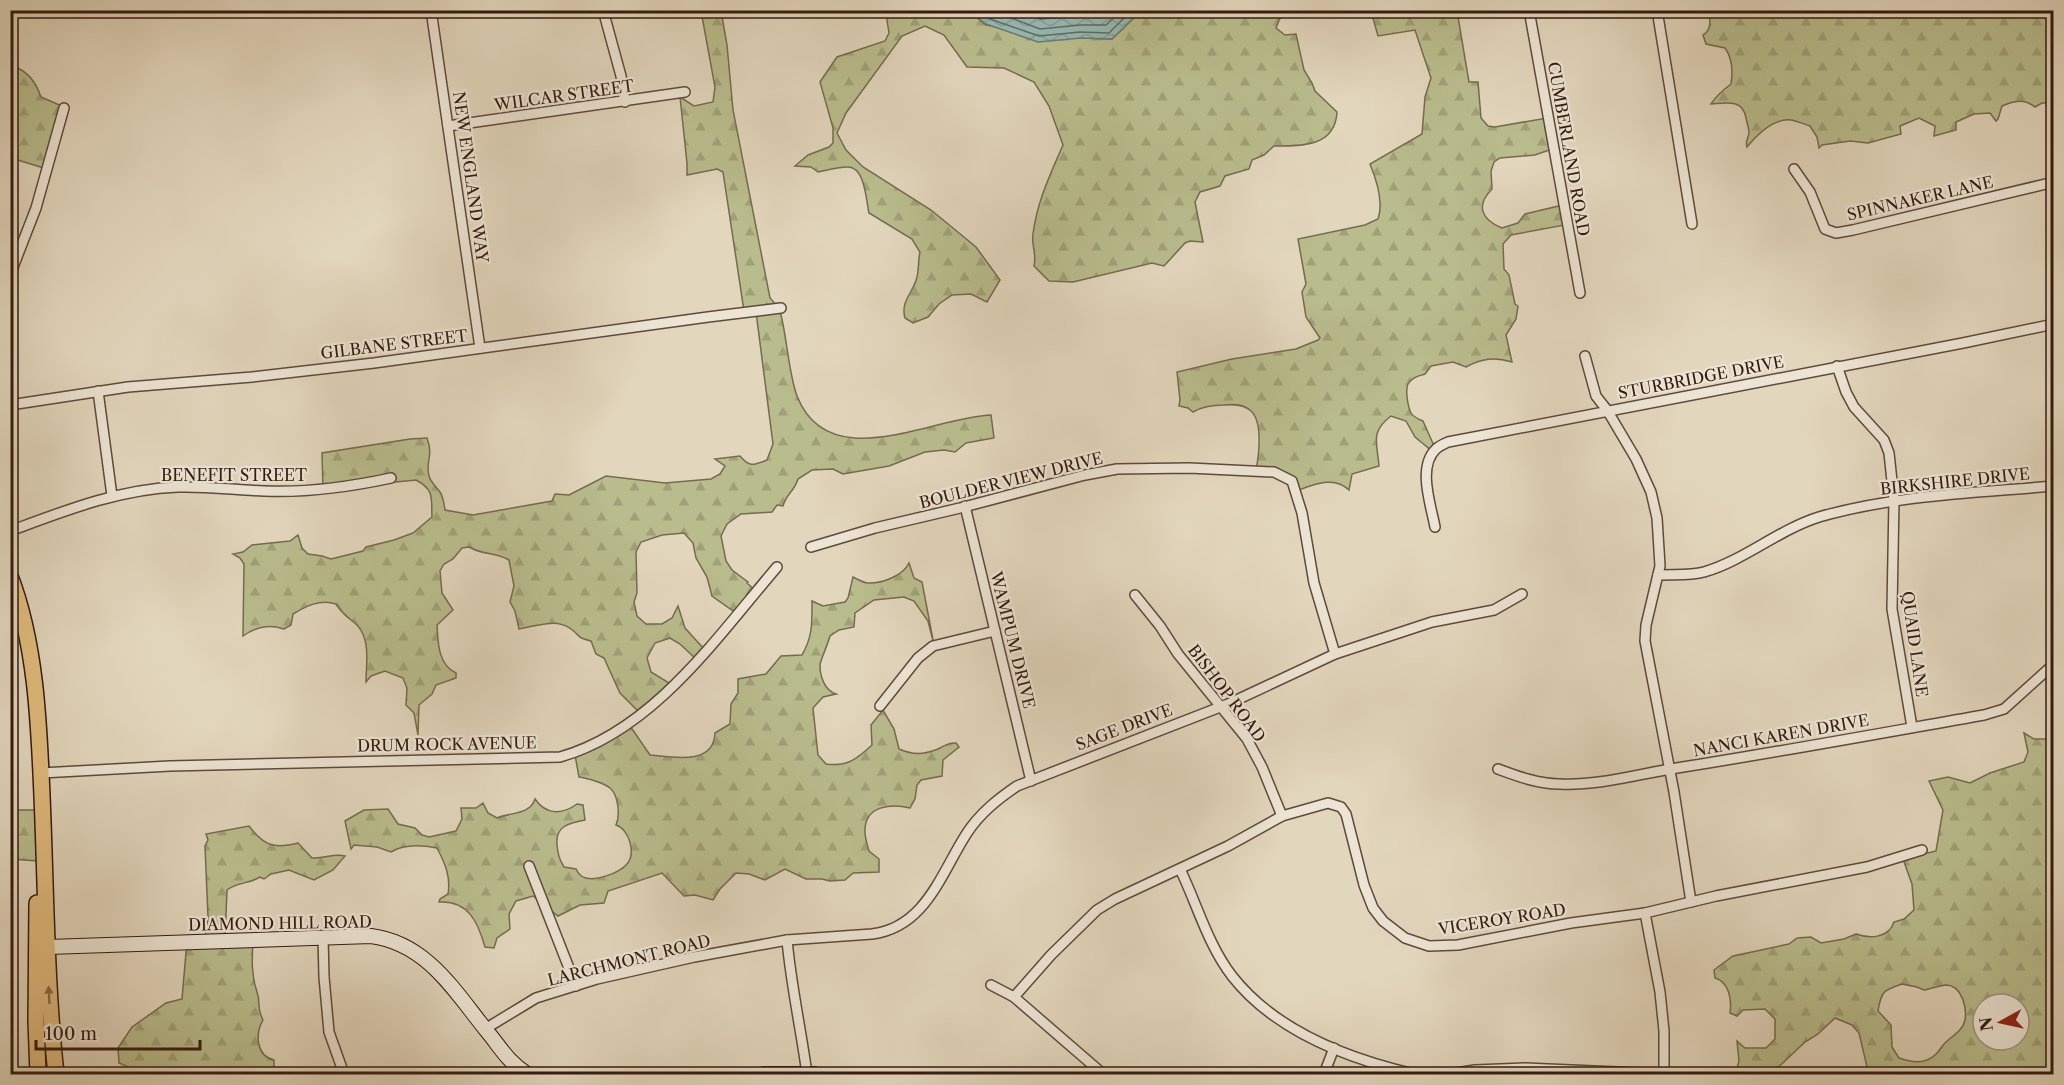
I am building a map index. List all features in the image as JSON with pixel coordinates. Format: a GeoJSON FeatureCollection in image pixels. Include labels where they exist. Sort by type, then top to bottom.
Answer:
{"type":"FeatureCollection","features":[{"type":"Feature","properties":{"kind":"main road"},"geometry":{"type":"LineString","coordinates":[[10,576],[21,611],[35,694],[41,773],[42,948],[38,1074]]}},
{"type":"Feature","properties":{"kind":"main road"},"geometry":{"type":"LineString","coordinates":[[42,948],[56,1074]]}},
{"type":"Feature","properties":{"kind":"street","name":"NEW ENGLAND WAY"},"geometry":{"type":"LineString","coordinates":[[431,10],[480,348]]}},
{"type":"Feature","properties":{"kind":"street"},"geometry":{"type":"LineString","coordinates":[[603,10],[621,76],[625,102]]}},
{"type":"Feature","properties":{"kind":"street","name":"CUMBERLAND ROAD"},"geometry":{"type":"LineString","coordinates":[[1529,10],[1580,293]]}},
{"type":"Feature","properties":{"kind":"street"},"geometry":{"type":"LineString","coordinates":[[1657,10],[1692,224]]}},
{"type":"Feature","properties":{"kind":"street","name":"WILCAR STREET"},"geometry":{"type":"LineString","coordinates":[[448,126],[685,92]]}},
{"type":"Feature","properties":{"kind":"street"},"geometry":{"type":"LineString","coordinates":[[10,275],[36,208],[64,108]]}},
{"type":"Feature","properties":{"kind":"street","name":"SPINNAKER LANE"},"geometry":{"type":"LineString","coordinates":[[1794,169],[1810,192],[1825,229],[1836,233],[2054,182]]}},
{"type":"Feature","properties":{"kind":"street","name":"GILBANE STREET"},"geometry":{"type":"LineString","coordinates":[[10,405],[98,391],[252,377],[781,308]]}},
{"type":"Feature","properties":{"kind":"street","name":"STURBRIDGE DRIVE"},"geometry":{"type":"LineString","coordinates":[[1435,527],[1427,482],[1428,462],[1435,450],[1448,442],[2054,324]]}},
{"type":"Feature","properties":{"kind":"street"},"geometry":{"type":"LineString","coordinates":[[1585,356],[1596,396],[1636,459],[1651,492],[1657,518],[1660,544],[1658,575],[1646,625],[1645,641],[1691,902]]}},
{"type":"Feature","properties":{"kind":"street","name":"QUAID LANE"},"geometry":{"type":"LineString","coordinates":[[1837,366],[1854,407],[1884,440],[1889,453],[1894,500],[1892,609],[1912,727]]}},
{"type":"Feature","properties":{"kind":"street"},"geometry":{"type":"LineString","coordinates":[[98,391],[112,496]]}},
{"type":"Feature","properties":{"kind":"street","name":"BOULDER VIEW DRIVE"},"geometry":{"type":"LineString","coordinates":[[811,547],[875,528],[1117,469],[1189,468],[1274,472],[1292,479],[1302,513],[1314,583],[1335,654]]}},
{"type":"Feature","properties":{"kind":"street","name":"BENEFIT STREET"},"geometry":{"type":"LineString","coordinates":[[10,531],[112,496],[175,487],[313,491],[351,487],[391,478]]}},
{"type":"Feature","properties":{"kind":"street","name":"BIRKSHIRE DRIVE"},"geometry":{"type":"LineString","coordinates":[[1658,575],[1701,573],[1731,563],[1809,520],[1894,500],[2054,486]]}},
{"type":"Feature","properties":{"kind":"street","name":"WAMPUM DRIVE"},"geometry":{"type":"LineString","coordinates":[[965,506],[1031,781]]}},
{"type":"Feature","properties":{"kind":"street","name":"DRUM ROCK AVENUE"},"geometry":{"type":"LineString","coordinates":[[41,773],[170,766],[560,757],[584,750],[627,724],[671,690],[777,567]]}},
{"type":"Feature","properties":{"kind":"street","name":"SAGE DRIVE"},"geometry":{"type":"LineString","coordinates":[[787,940],[872,934],[899,927],[916,913],[926,900],[968,832],[992,804],[1017,786],[1221,706],[1335,654],[1432,622],[1494,610],[1522,594]]}},
{"type":"Feature","properties":{"kind":"street","name":"BISHOP ROAD"},"geometry":{"type":"LineString","coordinates":[[1135,595],[1160,626],[1178,654],[1247,739],[1262,767],[1282,816]]}},
{"type":"Feature","properties":{"kind":"street"},"geometry":{"type":"LineString","coordinates":[[880,706],[918,658],[933,646],[995,631]]}},
{"type":"Feature","properties":{"kind":"street","name":"NANCI KAREN DRIVE"},"geometry":{"type":"LineString","coordinates":[[1497,769],[1527,779],[1558,784],[1597,783],[1984,715],[2004,709],[2054,664]]}},
{"type":"Feature","properties":{"kind":"street","name":"VICEROY ROAD"},"geometry":{"type":"LineString","coordinates":[[1014,997],[1051,955],[1097,910],[1282,816],[1328,803],[1341,807],[1346,814],[1364,885],[1373,908],[1383,921],[1406,938],[1429,946],[1458,945],[1571,923],[1644,913],[1716,896],[1867,867],[1922,850]]}},
{"type":"Feature","properties":{"kind":"street"},"geometry":{"type":"LineString","coordinates":[[530,866],[576,986]]}},
{"type":"Feature","properties":{"kind":"street"},"geometry":{"type":"LineString","coordinates":[[1180,869],[1209,937],[1232,975],[1256,1001],[1296,1029],[1334,1048],[1387,1068],[1414,1074]]}},
{"type":"Feature","properties":{"kind":"street"},"geometry":{"type":"LineString","coordinates":[[1450,1074],[1475,1070],[1526,1068],[1664,1074],[1664,1031],[1660,992],[1644,913]]}},
{"type":"Feature","properties":{"kind":"street","name":"DIAMOND HILL ROAD"},"geometry":{"type":"LineString","coordinates":[[42,948],[371,936],[398,941],[414,950],[445,978],[512,1064],[527,1074]]}},
{"type":"Feature","properties":{"kind":"street"},"geometry":{"type":"LineString","coordinates":[[323,937],[329,1032],[344,1074]]}},
{"type":"Feature","properties":{"kind":"street"},"geometry":{"type":"LineString","coordinates":[[764,1074],[811,1074],[790,971],[787,940]]}},
{"type":"Feature","properties":{"kind":"street","name":"LARCHMONT ROAD"},"geometry":{"type":"LineString","coordinates":[[485,1029],[536,998],[576,986],[694,957],[787,940]]}},
{"type":"Feature","properties":{"kind":"street"},"geometry":{"type":"LineString","coordinates":[[991,985],[1014,997],[1103,1074]]}},
{"type":"Feature","properties":{"kind":"street"},"geometry":{"type":"LineString","coordinates":[[1324,1074],[1334,1048]]}},
{"type":"Feature","properties":{"kind":"green space"},"geometry":{"type":"Polygon","coordinates":[[[701,11],[721,11],[727,45],[733,110],[770,298],[779,308],[781,315],[797,396],[812,420],[833,433],[857,438],[884,437],[967,418],[991,415],[994,438],[966,443],[955,452],[944,450],[925,452],[889,466],[843,474],[833,469],[812,470],[798,479],[783,506],[777,505],[772,512],[741,514],[727,524],[721,536],[726,561],[732,570],[757,592],[736,613],[712,596],[707,577],[696,558],[693,543],[684,533],[662,535],[641,542],[636,552],[637,593],[634,602],[637,616],[646,624],[662,624],[672,618],[678,606],[685,628],[705,650],[697,660],[670,638],[655,643],[647,658],[651,672],[674,686],[639,712],[620,693],[604,658],[596,654],[591,641],[559,624],[552,623],[519,629],[515,611],[510,602],[514,586],[509,560],[469,547],[462,548],[453,559],[444,564],[440,571],[442,593],[453,610],[437,625],[442,659],[456,673],[456,678],[436,685],[432,694],[419,705],[418,735],[414,713],[406,705],[407,688],[403,678],[385,671],[371,676],[366,682],[367,652],[364,638],[357,625],[336,604],[324,602],[313,604],[293,614],[291,625],[284,629],[262,627],[243,636],[244,564],[233,554],[243,552],[252,545],[290,541],[298,535],[302,548],[308,554],[331,559],[363,551],[366,547],[413,533],[432,517],[431,495],[426,487],[416,480],[323,489],[322,453],[427,438],[430,450],[429,476],[441,494],[445,510],[473,515],[552,501],[555,494],[569,495],[606,476],[665,483],[711,479],[720,474],[725,466],[715,459],[740,456],[752,464],[767,460],[773,444],[756,312],[744,311],[723,172],[717,169],[687,175],[680,97],[694,106],[713,102],[715,87],[701,11]]]}},
{"type":"Feature","properties":{"kind":"green space"},"geometry":{"type":"Polygon","coordinates":[[[893,11],[969,11],[986,25],[1081,38],[1112,39],[1141,11],[1290,11],[1291,16],[1280,18],[1276,28],[1285,35],[1296,34],[1304,70],[1315,91],[1337,112],[1335,124],[1324,138],[1315,142],[1295,146],[1274,146],[1264,155],[1252,160],[1249,169],[1225,176],[1220,186],[1200,192],[1195,202],[1203,242],[1185,243],[1164,266],[1152,263],[1073,282],[1049,281],[1034,266],[1033,238],[1041,200],[1063,145],[1049,106],[1034,82],[1004,68],[967,67],[944,35],[925,26],[902,36],[846,113],[837,133],[846,150],[863,167],[931,210],[976,247],[1000,280],[987,302],[971,294],[952,295],[939,304],[928,317],[913,323],[905,318],[904,312],[918,271],[920,252],[912,239],[869,213],[864,185],[854,168],[818,172],[811,167],[795,166],[808,155],[829,147],[833,143],[833,128],[820,82],[837,57],[885,41],[889,33],[886,14],[893,11]]]}},
{"type":"Feature","properties":{"kind":"green space"},"geometry":{"type":"Polygon","coordinates":[[[1371,11],[1457,11],[1469,82],[1478,82],[1481,118],[1488,126],[1495,127],[1547,118],[1552,149],[1535,155],[1500,158],[1494,162],[1491,171],[1492,189],[1484,201],[1483,212],[1490,221],[1502,228],[1518,223],[1525,214],[1563,205],[1565,225],[1511,235],[1503,244],[1504,269],[1509,275],[1515,304],[1518,306],[1516,319],[1506,335],[1512,362],[1489,359],[1466,367],[1453,362],[1431,366],[1425,374],[1414,378],[1408,384],[1410,410],[1414,417],[1423,421],[1435,448],[1432,451],[1415,437],[1406,421],[1391,416],[1377,433],[1379,466],[1352,474],[1349,490],[1343,485],[1330,482],[1296,491],[1289,478],[1256,470],[1259,431],[1255,416],[1251,411],[1235,405],[1216,405],[1193,412],[1179,406],[1177,372],[1232,359],[1296,349],[1320,338],[1306,317],[1302,292],[1306,284],[1298,239],[1365,225],[1378,219],[1380,199],[1370,164],[1422,134],[1425,97],[1431,78],[1415,30],[1378,36],[1371,11]]]}},
{"type":"Feature","properties":{"kind":"green space"},"geometry":{"type":"Polygon","coordinates":[[[1709,11],[2053,11],[2053,103],[2042,103],[2035,107],[2023,101],[2011,103],[2002,106],[1996,121],[1990,113],[1974,114],[1956,122],[1956,130],[1934,136],[1935,126],[1919,118],[1900,126],[1901,134],[1868,143],[1850,141],[1822,145],[1819,148],[1817,137],[1810,126],[1793,120],[1785,120],[1766,128],[1747,147],[1749,129],[1742,108],[1733,104],[1711,104],[1731,84],[1732,70],[1725,48],[1706,44],[1703,35],[1709,28],[1709,11]]]}},
{"type":"Feature","properties":{"kind":"green space"},"geometry":{"type":"Polygon","coordinates":[[[11,65],[30,77],[41,97],[64,107],[47,169],[11,158],[11,65]]]}},
{"type":"Feature","properties":{"kind":"green space"},"geometry":{"type":"Polygon","coordinates":[[[909,563],[914,578],[922,582],[934,645],[928,621],[914,601],[904,597],[874,600],[855,613],[854,627],[839,630],[830,636],[820,669],[826,686],[836,694],[823,697],[813,708],[818,755],[826,764],[833,765],[851,761],[872,745],[871,725],[883,710],[894,729],[899,749],[918,754],[933,751],[951,743],[956,743],[959,747],[943,760],[942,776],[921,780],[917,785],[915,799],[910,808],[896,806],[882,808],[870,815],[865,828],[865,837],[869,851],[879,859],[879,872],[853,873],[845,880],[830,881],[806,879],[785,869],[765,880],[749,874],[736,873],[720,889],[713,900],[695,895],[684,896],[662,873],[608,891],[604,903],[580,905],[558,916],[533,896],[516,901],[509,914],[510,929],[497,938],[494,948],[485,947],[479,929],[470,914],[457,905],[439,902],[448,894],[449,882],[445,865],[437,848],[413,846],[391,852],[377,847],[354,845],[351,849],[345,821],[364,810],[388,809],[398,824],[415,828],[422,835],[429,837],[456,831],[462,819],[461,808],[476,808],[483,803],[488,813],[497,818],[529,808],[535,799],[544,808],[554,812],[566,810],[577,804],[583,805],[585,820],[564,826],[558,834],[558,851],[564,867],[576,869],[581,876],[590,879],[618,871],[629,860],[631,849],[625,831],[616,825],[617,801],[607,786],[579,777],[575,755],[628,723],[650,755],[680,758],[700,755],[708,751],[713,744],[715,733],[730,724],[731,704],[738,693],[738,679],[766,674],[781,656],[802,655],[810,635],[812,601],[823,606],[845,602],[853,577],[867,583],[879,582],[902,572],[909,563]]]}},
{"type":"Feature","properties":{"kind":"green space"},"geometry":{"type":"Polygon","coordinates":[[[2024,733],[2034,739],[2053,739],[2053,1074],[1872,1074],[1868,1071],[1859,1033],[1852,1025],[1835,1018],[1771,1074],[1725,1074],[1737,1068],[1739,1061],[1737,1041],[1745,1048],[1766,1048],[1775,1039],[1775,1019],[1765,1009],[1743,1010],[1737,1016],[1730,1013],[1728,992],[1724,983],[1715,978],[1714,970],[1733,956],[1789,944],[1797,938],[1811,937],[1821,943],[1844,939],[1856,934],[1873,937],[1888,931],[1894,922],[1904,919],[1914,910],[1912,884],[1903,859],[1936,851],[1943,810],[1929,781],[1948,777],[1970,783],[1990,773],[2024,762],[2028,752],[2024,733]],[[1902,984],[1884,992],[1878,1011],[1891,1025],[1892,1047],[1899,1058],[1922,1061],[1931,1058],[1958,1032],[1965,1020],[1965,1015],[1960,993],[1952,986],[1924,990],[1902,984]]]}},
{"type":"Feature","properties":{"kind":"green space"},"geometry":{"type":"Polygon","coordinates":[[[10,810],[41,810],[38,861],[11,859],[10,810]]]}},
{"type":"Feature","properties":{"kind":"green space"},"geometry":{"type":"Polygon","coordinates":[[[249,826],[260,838],[270,844],[282,846],[298,843],[312,858],[345,856],[333,870],[314,880],[289,870],[271,874],[264,879],[260,877],[227,890],[225,938],[253,940],[253,973],[263,1020],[258,1038],[260,1049],[268,1058],[274,1060],[274,1074],[136,1074],[133,1069],[119,1063],[118,1048],[132,1027],[166,1003],[182,999],[187,941],[205,938],[208,917],[205,846],[208,840],[206,834],[249,826]]]}},
{"type":"Feature","properties":{"kind":"water"},"geometry":{"type":"Polygon","coordinates":[[[969,11],[1141,11],[1112,39],[1081,38],[1038,42],[986,24],[969,11]]]}}]}
